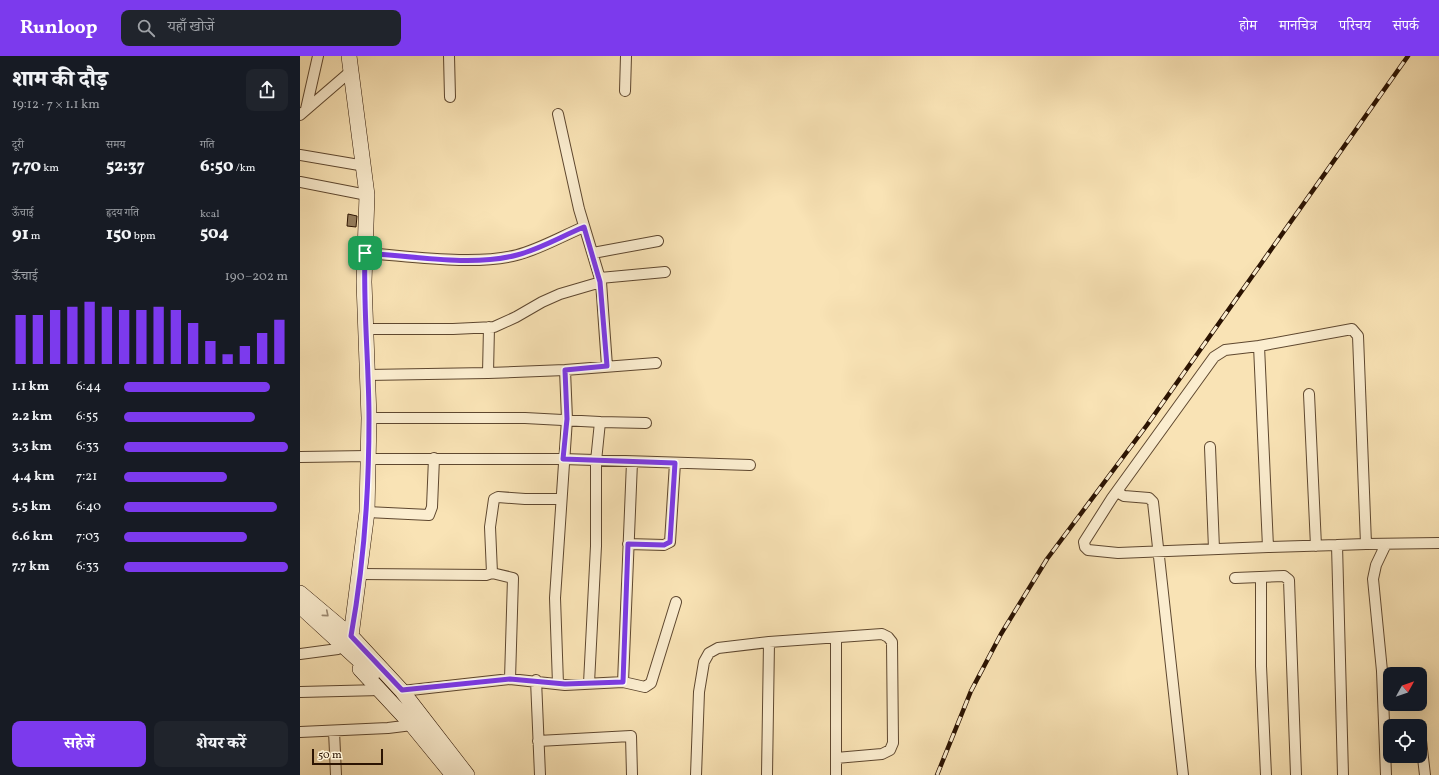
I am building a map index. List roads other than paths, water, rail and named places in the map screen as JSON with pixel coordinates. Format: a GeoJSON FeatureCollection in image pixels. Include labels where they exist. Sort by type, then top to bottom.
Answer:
{"type":"FeatureCollection","features":[{"type":"Feature","properties":{"kind":"street"},"geometry":{"type":"LineString","coordinates":[[303,112],[318,56]]}},
{"type":"Feature","properties":{"kind":"street"},"geometry":{"type":"LineString","coordinates":[[449,56],[450,97]]}},
{"type":"Feature","properties":{"kind":"street"},"geometry":{"type":"LineString","coordinates":[[625,91],[626,56]]}},
{"type":"Feature","properties":{"kind":"street"},"geometry":{"type":"LineString","coordinates":[[303,112],[350,63]]}},
{"type":"Feature","properties":{"kind":"street"},"geometry":{"type":"LineString","coordinates":[[350,63],[365,166],[367,195],[365,253],[369,418],[367,512],[351,636]]}},
{"type":"Feature","properties":{"kind":"street"},"geometry":{"type":"LineString","coordinates":[[558,114],[572,181],[600,280],[607,366]]}},
{"type":"Feature","properties":{"kind":"street"},"geometry":{"type":"LineString","coordinates":[[300,155],[365,166]]}},
{"type":"Feature","properties":{"kind":"street"},"geometry":{"type":"LineString","coordinates":[[300,182],[367,195]]}},
{"type":"Feature","properties":{"kind":"street"},"geometry":{"type":"LineString","coordinates":[[365,253],[476,260],[505,257],[529,251],[584,227]]}},
{"type":"Feature","properties":{"kind":"street"},"geometry":{"type":"LineString","coordinates":[[593,253],[658,241]]}},
{"type":"Feature","properties":{"kind":"street"},"geometry":{"type":"LineString","coordinates":[[366,329],[453,329],[500,326],[542,302],[600,280],[665,272]]}},
{"type":"Feature","properties":{"kind":"street"},"geometry":{"type":"LineString","coordinates":[[488,373],[489,327]]}},
{"type":"Feature","properties":{"kind":"street"},"geometry":{"type":"LineString","coordinates":[[1366,544],[1358,336],[1352,329],[1259,346],[1225,350],[1214,356],[1085,538],[1085,547],[1088,550],[1118,552],[1366,544],[1439,544]]}},
{"type":"Feature","properties":{"kind":"street"},"geometry":{"type":"LineString","coordinates":[[1259,346],[1268,547]]}},
{"type":"Feature","properties":{"kind":"street"},"geometry":{"type":"LineString","coordinates":[[367,375],[565,370],[656,363]]}},
{"type":"Feature","properties":{"kind":"street"},"geometry":{"type":"LineString","coordinates":[[558,684],[555,598],[563,459],[567,419],[565,370]]}},
{"type":"Feature","properties":{"kind":"street"},"geometry":{"type":"LineString","coordinates":[[1309,394],[1316,546]]}},
{"type":"Feature","properties":{"kind":"street"},"geometry":{"type":"LineString","coordinates":[[369,418],[567,419],[600,422],[646,423]]}},
{"type":"Feature","properties":{"kind":"street"},"geometry":{"type":"LineString","coordinates":[[588,684],[596,546],[596,461],[600,422]]}},
{"type":"Feature","properties":{"kind":"street"},"geometry":{"type":"LineString","coordinates":[[1210,447],[1214,549]]}},
{"type":"Feature","properties":{"kind":"street"},"geometry":{"type":"LineString","coordinates":[[300,457],[563,459],[750,465]]}},
{"type":"Feature","properties":{"kind":"street"},"geometry":{"type":"LineString","coordinates":[[367,512],[429,515],[432,507],[434,458]]}},
{"type":"Feature","properties":{"kind":"street"},"geometry":{"type":"LineString","coordinates":[[623,682],[632,462]]}},
{"type":"Feature","properties":{"kind":"street"},"geometry":{"type":"LineString","coordinates":[[628,544],[664,545],[670,542],[675,463]]}},
{"type":"Feature","properties":{"kind":"street"},"geometry":{"type":"LineString","coordinates":[[1117,492],[1124,496],[1149,498],[1153,502],[1183,775]]}},
{"type":"Feature","properties":{"kind":"street"},"geometry":{"type":"LineString","coordinates":[[492,574],[490,527],[494,499],[498,497],[561,499]]}},
{"type":"Feature","properties":{"kind":"street"},"geometry":{"type":"LineString","coordinates":[[1386,544],[1376,565],[1373,587],[1382,671],[1386,775]]}},
{"type":"Feature","properties":{"kind":"street"},"geometry":{"type":"LineString","coordinates":[[1337,545],[1343,775]]}},
{"type":"Feature","properties":{"kind":"street"},"geometry":{"type":"LineString","coordinates":[[360,574],[492,574],[513,578],[510,679]]}},
{"type":"Feature","properties":{"kind":"street"},"geometry":{"type":"LineString","coordinates":[[1235,578],[1284,576],[1289,580],[1296,775]]}},
{"type":"Feature","properties":{"kind":"street"},"geometry":{"type":"LineString","coordinates":[[1261,577],[1261,666],[1266,775]]}},
{"type":"Feature","properties":{"kind":"street"},"geometry":{"type":"LineString","coordinates":[[300,593],[351,636],[402,690],[467,775]]}},
{"type":"Feature","properties":{"kind":"street"},"geometry":{"type":"LineString","coordinates":[[402,690],[510,679],[536,680],[558,684],[623,682],[646,687],[651,683],[676,602]]}},
{"type":"Feature","properties":{"kind":"street"},"geometry":{"type":"LineString","coordinates":[[300,606],[403,703],[436,741],[460,775]]}},
{"type":"Feature","properties":{"kind":"street"},"geometry":{"type":"LineString","coordinates":[[300,616],[338,649],[381,690],[453,775]]}},
{"type":"Feature","properties":{"kind":"street"},"geometry":{"type":"LineString","coordinates":[[696,775],[699,692],[704,662],[709,653],[718,648],[769,642],[882,634],[888,637],[892,642],[893,743],[890,750],[882,754],[836,758]]}},
{"type":"Feature","properties":{"kind":"street"},"geometry":{"type":"LineString","coordinates":[[836,638],[836,775]]}},
{"type":"Feature","properties":{"kind":"street"},"geometry":{"type":"LineString","coordinates":[[767,775],[769,642]]}},
{"type":"Feature","properties":{"kind":"street"},"geometry":{"type":"LineString","coordinates":[[300,654],[338,649]]}},
{"type":"Feature","properties":{"kind":"street"},"geometry":{"type":"LineString","coordinates":[[536,680],[540,775]]}},
{"type":"Feature","properties":{"kind":"street"},"geometry":{"type":"LineString","coordinates":[[300,692],[381,690]]}},
{"type":"Feature","properties":{"kind":"street"},"geometry":{"type":"LineString","coordinates":[[300,732],[412,725]]}},
{"type":"Feature","properties":{"kind":"street"},"geometry":{"type":"LineString","coordinates":[[334,731],[336,775]]}},
{"type":"Feature","properties":{"kind":"street"},"geometry":{"type":"LineString","coordinates":[[538,741],[630,736],[632,775]]}},
{"type":"Feature","properties":{"kind":"street"},"geometry":{"type":"LineString","coordinates":[[1424,763],[1425,775]]}},
{"type":"Feature","properties":{"kind":"railway"},"geometry":{"type":"LineString","coordinates":[[937,775],[971,691],[1001,634],[1047,559],[1147,425],[1408,56]]}}]}
